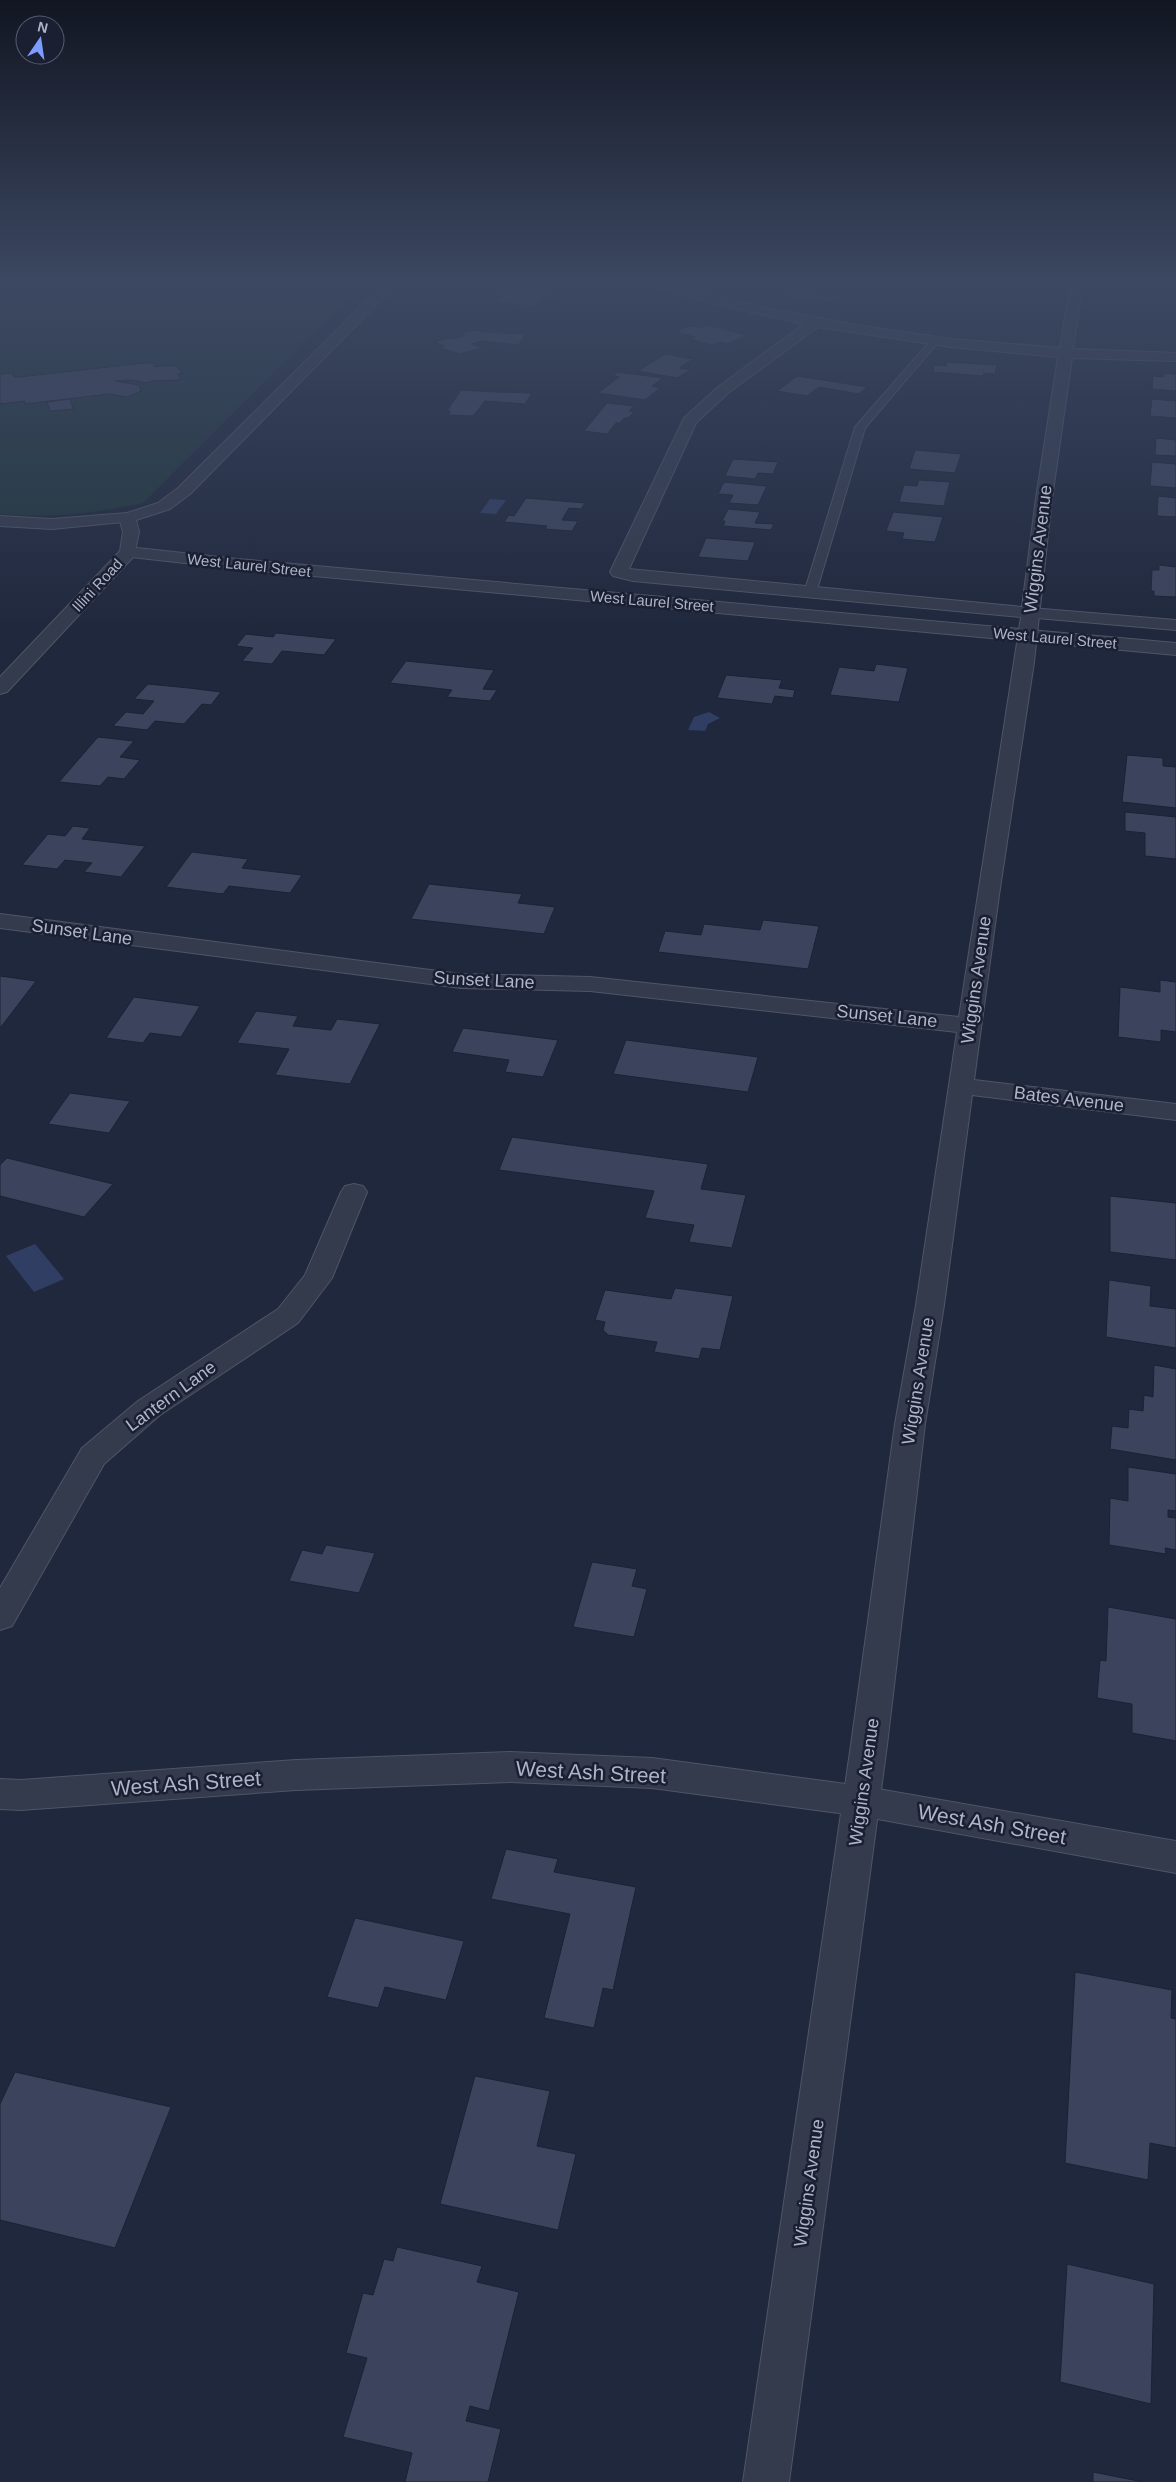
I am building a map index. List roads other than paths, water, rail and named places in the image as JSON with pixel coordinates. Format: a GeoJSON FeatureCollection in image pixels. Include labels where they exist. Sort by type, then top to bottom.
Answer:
{"type":"FeatureCollection","features":[{"type":"Feature","properties":{"kind":"street"},"geometry":{"type":"LineString","coordinates":[[0,521],[82,523],[127,518],[164,506],[184,492],[280,396]]}},
{"type":"Feature","properties":{"kind":"street","name":"West Laurel Street"},"geometry":{"type":"LineString","coordinates":[[717,396],[689,421],[618,572],[634,576],[1176,626]]}},
{"type":"Feature","properties":{"kind":"street","name":"Wiggins Avenue"},"geometry":{"type":"LineString","coordinates":[[766,2482],[861,1801],[910,1424],[930,1305],[1028,635],[1044,498],[1059,396]]}},
{"type":"Feature","properties":{"kind":"street","name":"Illini Road"},"geometry":{"type":"LineString","coordinates":[[0,688],[128,552],[131,532],[127,518]]}},
{"type":"Feature","properties":{"kind":"street","name":"West Laurel Street"},"geometry":{"type":"LineString","coordinates":[[128,552],[238,564],[1176,648]]}},
{"type":"Feature","properties":{"kind":"street","name":"Sunset Lane"},"geometry":{"type":"LineString","coordinates":[[0,921],[202,949],[461,981],[590,984],[970,1026]]}},
{"type":"Feature","properties":{"kind":"street","name":"Bates Avenue"},"geometry":{"type":"LineString","coordinates":[[961,1086],[1176,1112]]}},
{"type":"Feature","properties":{"kind":"street","name":"Lantern Lane"},"geometry":{"type":"LineString","coordinates":[[0,1617],[92,1456],[149,1408],[288,1316],[318,1278],[354,1192]]}},
{"type":"Feature","properties":{"kind":"street","name":"West Ash Street"},"geometry":{"type":"LineString","coordinates":[[0,1794],[21,1795],[296,1775],[510,1767],[652,1773],[861,1801],[1176,1857]]}},
{"type":"Feature","properties":{"kind":"lane"},"geometry":{"type":"LineString","coordinates":[[810,592],[860,427],[887,396]]}},
{"type":"Feature","properties":{"kind":"water"},"geometry":{"type":"Polygon","coordinates":[[[490,499],[506,500],[496,514],[480,513],[490,499]]]}},
{"type":"Feature","properties":{"kind":"water"},"geometry":{"type":"Polygon","coordinates":[[[709,712],[720,718],[708,724],[705,731],[688,730],[694,717],[709,712]]]}},
{"type":"Feature","properties":{"kind":"water"},"geometry":{"type":"Polygon","coordinates":[[[35,1244],[64,1279],[34,1292],[6,1256],[35,1244]]]}}]}
